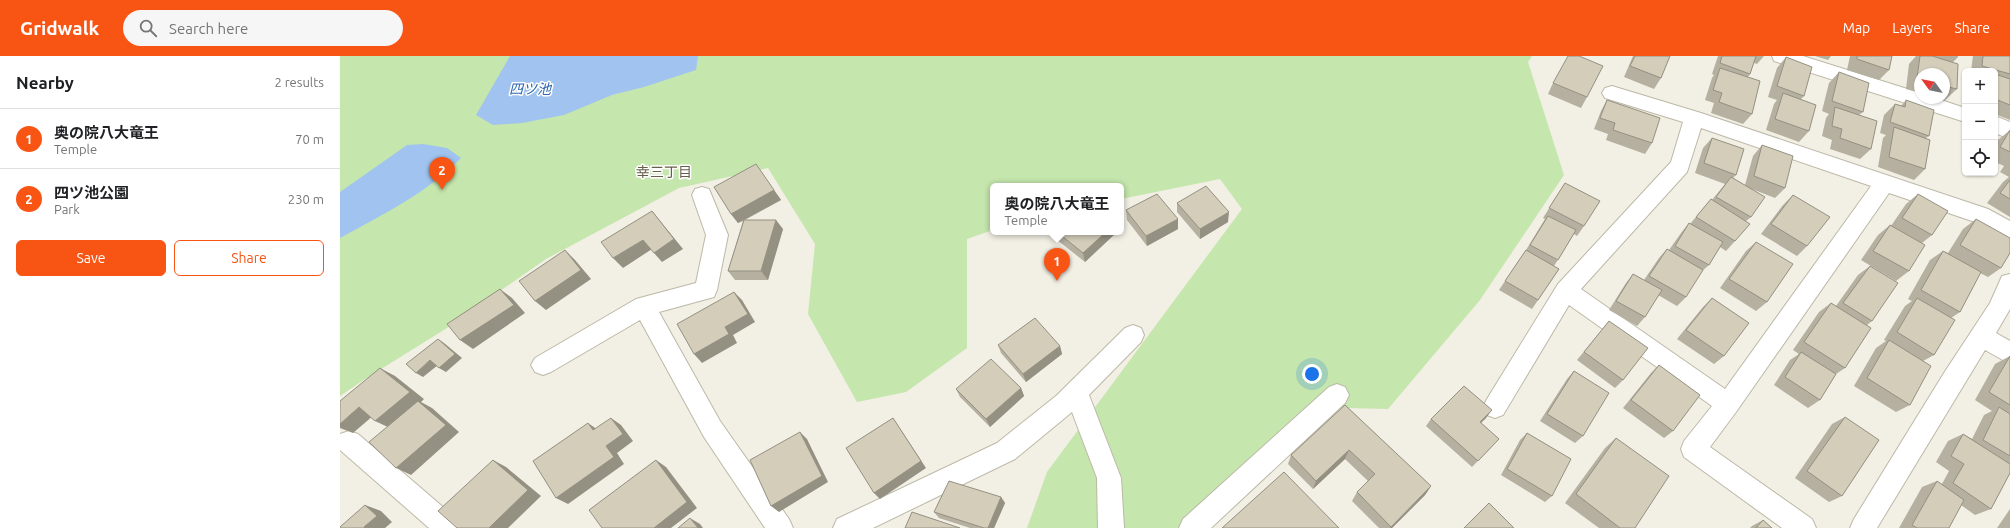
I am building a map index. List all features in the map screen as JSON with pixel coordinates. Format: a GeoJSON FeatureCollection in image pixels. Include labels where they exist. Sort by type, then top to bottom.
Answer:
{"type":"FeatureCollection","features":[{"type":"Feature","properties":{"kind":"street"},"geometry":{"type":"LineString","coordinates":[[1782,56],[1962,114]]}},
{"type":"Feature","properties":{"kind":"street"},"geometry":{"type":"LineString","coordinates":[[1612,93],[1694,118],[1988,218],[2010,232]]}},
{"type":"Feature","properties":{"kind":"street"},"geometry":{"type":"LineString","coordinates":[[1495,407],[1566,291],[1680,166],[1694,118]]}},
{"type":"Feature","properties":{"kind":"street"},"geometry":{"type":"LineString","coordinates":[[1998,125],[2010,131]]}},
{"type":"Feature","properties":{"kind":"street"},"geometry":{"type":"LineString","coordinates":[[1803,528],[1693,449],[1728,404],[1885,183]]}},
{"type":"Feature","properties":{"kind":"street"},"geometry":{"type":"LineString","coordinates":[[544,365],[644,306],[706,290],[718,236],[702,195]]}},
{"type":"Feature","properties":{"kind":"street"},"geometry":{"type":"LineString","coordinates":[[1863,528],[1981,335],[1999,309],[2010,283]]}},
{"type":"Feature","properties":{"kind":"street"},"geometry":{"type":"LineString","coordinates":[[1566,291],[1728,404]]}},
{"type":"Feature","properties":{"kind":"street"},"geometry":{"type":"LineString","coordinates":[[644,306],[712,429],[780,528]]}},
{"type":"Feature","properties":{"kind":"street"},"geometry":{"type":"LineString","coordinates":[[1981,335],[2010,354]]}},
{"type":"Feature","properties":{"kind":"street"},"geometry":{"type":"LineString","coordinates":[[846,528],[1006,451],[1076,392],[1133,336]]}},
{"type":"Feature","properties":{"kind":"street"},"geometry":{"type":"LineString","coordinates":[[1076,392],[1109,478],[1112,528]]}},
{"type":"Feature","properties":{"kind":"street"},"geometry":{"type":"LineString","coordinates":[[1192,528],[1337,395]]}},
{"type":"Feature","properties":{"kind":"street"},"geometry":{"type":"LineString","coordinates":[[349,442],[448,528]]}},
{"type":"Feature","properties":{"kind":"green space"},"geometry":{"type":"Polygon","coordinates":[[[340,56],[1532,56],[1528,62],[1564,175],[1480,300],[1388,409],[1307,407],[1181,528],[1027,528],[1047,472],[1242,209],[1220,179],[1124,198],[1124,183],[990,183],[990,231],[967,239],[967,348],[906,392],[857,402],[808,314],[815,244],[768,168],[679,188],[546,259],[447,328],[340,396],[340,56]]]}},
{"type":"Feature","properties":{"kind":"water","name":"四ツ池"},"geometry":{"type":"Polygon","coordinates":[[[510,56],[698,56],[696,70],[644,87],[612,95],[564,115],[522,123],[493,125],[476,115],[510,56]]]}},
{"type":"Feature","properties":{"kind":"water"},"geometry":{"type":"Polygon","coordinates":[[[423,144],[447,148],[461,158],[448,171],[419,193],[340,238],[340,192],[407,145],[423,144]]]}},
{"type":"Feature","properties":{"kind":"building"},"geometry":{"type":"Polygon","coordinates":[[[1568,56],[1579,56],[1603,66],[1587,97],[1553,83],[1568,56]]]}},
{"type":"Feature","properties":{"kind":"building"},"geometry":{"type":"Polygon","coordinates":[[[1635,56],[1670,56],[1661,78],[1630,66],[1635,56]]]}},
{"type":"Feature","properties":{"kind":"building"},"geometry":{"type":"Polygon","coordinates":[[[1722,56],[1756,56],[1750,74],[1720,63],[1722,56]]]}},
{"type":"Feature","properties":{"kind":"building"},"geometry":{"type":"Polygon","coordinates":[[[1857,56],[1892,56],[1889,70],[1857,59],[1857,56]]]}},
{"type":"Feature","properties":{"kind":"building"},"geometry":{"type":"Polygon","coordinates":[[[1920,56],[1932,56],[1958,64],[1957,89],[1950,87],[1950,68],[1918,68],[1920,56]]]}},
{"type":"Feature","properties":{"kind":"building"},"geometry":{"type":"Polygon","coordinates":[[[1983,56],[2010,56],[2010,74],[1998,71],[1998,68],[1982,66],[1983,56]]]}},
{"type":"Feature","properties":{"kind":"building"},"geometry":{"type":"Polygon","coordinates":[[[1786,57],[1812,67],[1804,96],[1777,86],[1786,57]]]}},
{"type":"Feature","properties":{"kind":"building"},"geometry":{"type":"Polygon","coordinates":[[[1720,68],[1760,81],[1752,114],[1719,102],[1722,93],[1713,90],[1720,68]]]}},
{"type":"Feature","properties":{"kind":"building"},"geometry":{"type":"Polygon","coordinates":[[[1839,72],[1869,83],[1863,112],[1832,101],[1839,72]]]}},
{"type":"Feature","properties":{"kind":"building"},"geometry":{"type":"Polygon","coordinates":[[[1998,75],[2010,79],[2010,105],[1998,100],[1998,75]]]}},
{"type":"Feature","properties":{"kind":"building"},"geometry":{"type":"Polygon","coordinates":[[[1783,93],[1816,105],[1809,131],[1775,119],[1783,93]]]}},
{"type":"Feature","properties":{"kind":"building"},"geometry":{"type":"Polygon","coordinates":[[[1607,100],[1660,118],[1652,143],[1613,130],[1615,123],[1600,118],[1607,100]]]}},
{"type":"Feature","properties":{"kind":"building"},"geometry":{"type":"Polygon","coordinates":[[[1906,100],[1934,110],[1929,136],[1890,122],[1895,104],[1905,107],[1906,100]]]}},
{"type":"Feature","properties":{"kind":"building"},"geometry":{"type":"Polygon","coordinates":[[[1835,107],[1877,121],[1871,149],[1840,138],[1842,129],[1832,126],[1835,107]]]}},
{"type":"Feature","properties":{"kind":"building"},"geometry":{"type":"Polygon","coordinates":[[[1894,127],[1930,140],[1925,169],[1889,157],[1894,127]]]}},
{"type":"Feature","properties":{"kind":"building"},"geometry":{"type":"Polygon","coordinates":[[[2010,130],[2010,152],[2000,147],[2010,130]]]}},
{"type":"Feature","properties":{"kind":"building"},"geometry":{"type":"Polygon","coordinates":[[[1712,138],[1744,149],[1736,175],[1704,163],[1712,138]]]}},
{"type":"Feature","properties":{"kind":"building"},"geometry":{"type":"Polygon","coordinates":[[[1762,145],[1793,156],[1785,188],[1754,176],[1762,145]]]}},
{"type":"Feature","properties":{"kind":"building"},"geometry":{"type":"Polygon","coordinates":[[[756,164],[774,190],[731,214],[714,187],[756,164]]]}},
{"type":"Feature","properties":{"kind":"building"},"geometry":{"type":"Polygon","coordinates":[[[1731,177],[1765,197],[1751,217],[1716,197],[1731,177]]]}},
{"type":"Feature","properties":{"kind":"building"},"geometry":{"type":"Polygon","coordinates":[[[2010,180],[2010,199],[2000,193],[2010,180]]]}},
{"type":"Feature","properties":{"kind":"building"},"geometry":{"type":"Polygon","coordinates":[[[1565,183],[1600,201],[1584,226],[1549,208],[1565,183]]]}},
{"type":"Feature","properties":{"kind":"building"},"geometry":{"type":"Polygon","coordinates":[[[1206,186],[1229,212],[1200,229],[1177,203],[1206,186]]]}},
{"type":"Feature","properties":{"kind":"building"},"geometry":{"type":"Polygon","coordinates":[[[1157,194],[1178,219],[1146,236],[1126,210],[1157,194]]]}},
{"type":"Feature","properties":{"kind":"building"},"geometry":{"type":"Polygon","coordinates":[[[1918,194],[1948,211],[1932,235],[1902,218],[1918,194]]]}},
{"type":"Feature","properties":{"kind":"building"},"geometry":{"type":"Polygon","coordinates":[[[1793,195],[1830,217],[1807,246],[1771,224],[1793,195]]]}},
{"type":"Feature","properties":{"kind":"building"},"geometry":{"type":"Polygon","coordinates":[[[1711,199],[1750,224],[1735,241],[1696,217],[1711,199]]]}},
{"type":"Feature","properties":{"kind":"building"},"geometry":{"type":"Polygon","coordinates":[[[652,211],[674,239],[654,253],[643,240],[613,258],[601,242],[652,211]]]}},
{"type":"Feature","properties":{"kind":"building"},"geometry":{"type":"Polygon","coordinates":[[[1548,216],[1576,230],[1558,260],[1530,245],[1548,216]]]}},
{"type":"Feature","properties":{"kind":"building"},"geometry":{"type":"Polygon","coordinates":[[[1976,219],[2010,238],[2010,253],[2001,268],[1960,245],[1976,219]]]}},
{"type":"Feature","properties":{"kind":"building"},"geometry":{"type":"Polygon","coordinates":[[[744,220],[776,220],[761,271],[728,271],[744,220]]]}},
{"type":"Feature","properties":{"kind":"building"},"geometry":{"type":"Polygon","coordinates":[[[1689,223],[1723,242],[1709,265],[1675,246],[1689,223]]]}},
{"type":"Feature","properties":{"kind":"building"},"geometry":{"type":"Polygon","coordinates":[[[1890,225],[1925,245],[1909,271],[1873,251],[1890,225]]]}},
{"type":"Feature","properties":{"kind":"building"},"geometry":{"type":"Polygon","coordinates":[[[1061,235],[1103,235],[1083,253],[1061,235]]]}},
{"type":"Feature","properties":{"kind":"building"},"geometry":{"type":"Polygon","coordinates":[[[1756,242],[1793,264],[1767,302],[1729,279],[1756,242]]]}},
{"type":"Feature","properties":{"kind":"building"},"geometry":{"type":"Polygon","coordinates":[[[1667,249],[1703,270],[1686,297],[1649,276],[1667,249]]]}},
{"type":"Feature","properties":{"kind":"building"},"geometry":{"type":"Polygon","coordinates":[[[565,250],[581,270],[535,301],[519,281],[565,250]]]}},
{"type":"Feature","properties":{"kind":"building"},"geometry":{"type":"Polygon","coordinates":[[[1526,250],[1559,269],[1538,300],[1505,281],[1526,250]]]}},
{"type":"Feature","properties":{"kind":"building"},"geometry":{"type":"Polygon","coordinates":[[[1943,251],[1981,272],[1960,312],[1921,290],[1943,251]]]}},
{"type":"Feature","properties":{"kind":"building"},"geometry":{"type":"Polygon","coordinates":[[[1870,266],[1898,283],[1872,321],[1843,303],[1870,266]]]}},
{"type":"Feature","properties":{"kind":"building"},"geometry":{"type":"Polygon","coordinates":[[[1633,274],[1662,290],[1645,317],[1616,301],[1633,274]]]}},
{"type":"Feature","properties":{"kind":"building"},"geometry":{"type":"Polygon","coordinates":[[[500,289],[514,305],[460,340],[447,324],[500,289]]]}},
{"type":"Feature","properties":{"kind":"building"},"geometry":{"type":"Polygon","coordinates":[[[734,292],[748,314],[725,327],[729,334],[694,354],[677,324],[734,292]]]}},
{"type":"Feature","properties":{"kind":"building"},"geometry":{"type":"Polygon","coordinates":[[[1712,298],[1749,323],[1724,356],[1686,330],[1712,298]]]}},
{"type":"Feature","properties":{"kind":"building"},"geometry":{"type":"Polygon","coordinates":[[[1917,298],[1955,320],[1934,355],[1897,332],[1917,298]]]}},
{"type":"Feature","properties":{"kind":"building"},"geometry":{"type":"Polygon","coordinates":[[[1831,303],[1871,328],[1845,368],[1804,342],[1831,303]]]}},
{"type":"Feature","properties":{"kind":"building"},"geometry":{"type":"Polygon","coordinates":[[[1035,318],[1060,346],[1023,374],[998,345],[1035,318]]]}},
{"type":"Feature","properties":{"kind":"building"},"geometry":{"type":"Polygon","coordinates":[[[1609,321],[1648,348],[1623,380],[1584,352],[1609,321]]]}},
{"type":"Feature","properties":{"kind":"building"},"geometry":{"type":"Polygon","coordinates":[[[438,339],[455,354],[439,368],[430,360],[416,373],[406,364],[438,339]]]}},
{"type":"Feature","properties":{"kind":"building"},"geometry":{"type":"Polygon","coordinates":[[[1889,340],[1931,366],[1910,405],[1867,378],[1889,340]]]}},
{"type":"Feature","properties":{"kind":"building"},"geometry":{"type":"Polygon","coordinates":[[[1801,352],[1836,374],[1820,400],[1785,377],[1801,352]]]}},
{"type":"Feature","properties":{"kind":"building"},"geometry":{"type":"Polygon","coordinates":[[[2010,356],[2010,405],[1989,392],[2010,356]]]}},
{"type":"Feature","properties":{"kind":"building"},"geometry":{"type":"Polygon","coordinates":[[[991,359],[1021,388],[986,419],[956,389],[991,359]]]}},
{"type":"Feature","properties":{"kind":"building"},"geometry":{"type":"Polygon","coordinates":[[[1659,365],[1700,395],[1673,431],[1631,400],[1659,365]]]}},
{"type":"Feature","properties":{"kind":"building"},"geometry":{"type":"Polygon","coordinates":[[[380,368],[410,392],[375,421],[359,407],[340,424],[340,401],[380,368]]]}},
{"type":"Feature","properties":{"kind":"building"},"geometry":{"type":"Polygon","coordinates":[[[1574,371],[1609,393],[1583,436],[1547,414],[1574,371]]]}},
{"type":"Feature","properties":{"kind":"building"},"geometry":{"type":"Polygon","coordinates":[[[1464,386],[1492,410],[1480,422],[1499,439],[1478,461],[1431,419],[1464,386]]]}},
{"type":"Feature","properties":{"kind":"building"},"geometry":{"type":"Polygon","coordinates":[[[418,401],[446,425],[396,468],[369,442],[418,401]]]}},
{"type":"Feature","properties":{"kind":"building"},"geometry":{"type":"Polygon","coordinates":[[[1345,405],[1431,486],[1391,527],[1357,492],[1375,474],[1349,450],[1316,481],[1291,455],[1345,405]]]}},
{"type":"Feature","properties":{"kind":"building"},"geometry":{"type":"Polygon","coordinates":[[[1999,407],[2010,414],[2010,456],[1983,440],[1999,407]]]}},
{"type":"Feature","properties":{"kind":"building"},"geometry":{"type":"Polygon","coordinates":[[[1845,417],[1879,440],[1842,496],[1807,471],[1845,417]]]}},
{"type":"Feature","properties":{"kind":"building"},"geometry":{"type":"Polygon","coordinates":[[[611,418],[623,434],[606,446],[614,457],[556,498],[533,461],[588,423],[593,430],[611,418]]]}},
{"type":"Feature","properties":{"kind":"building"},"geometry":{"type":"Polygon","coordinates":[[[893,418],[921,461],[874,493],[846,448],[893,418]]]}},
{"type":"Feature","properties":{"kind":"building"},"geometry":{"type":"Polygon","coordinates":[[[800,432],[822,476],[771,506],[750,460],[800,432]]]}},
{"type":"Feature","properties":{"kind":"building"},"geometry":{"type":"Polygon","coordinates":[[[1527,433],[1571,459],[1552,496],[1507,469],[1527,433]]]}},
{"type":"Feature","properties":{"kind":"building"},"geometry":{"type":"Polygon","coordinates":[[[1963,434],[2010,464],[2010,473],[1991,509],[1953,483],[1964,464],[1951,456],[1963,434]]]}},
{"type":"Feature","properties":{"kind":"building"},"geometry":{"type":"Polygon","coordinates":[[[1616,438],[1669,476],[1635,528],[1620,528],[1576,494],[1616,438]]]}},
{"type":"Feature","properties":{"kind":"building"},"geometry":{"type":"Polygon","coordinates":[[[493,460],[528,490],[489,528],[457,528],[438,511],[493,460]]]}},
{"type":"Feature","properties":{"kind":"building"},"geometry":{"type":"Polygon","coordinates":[[[656,460],[687,502],[654,528],[602,528],[589,510],[656,460]]]}},
{"type":"Feature","properties":{"kind":"building"},"geometry":{"type":"Polygon","coordinates":[[[1284,472],[1339,528],[1222,528],[1284,472]]]}},
{"type":"Feature","properties":{"kind":"building"},"geometry":{"type":"Polygon","coordinates":[[[949,481],[1001,497],[988,528],[934,512],[949,481]]]}},
{"type":"Feature","properties":{"kind":"building"},"geometry":{"type":"Polygon","coordinates":[[[1937,481],[1964,500],[1949,528],[1917,528],[1912,525],[1937,481]]]}},
{"type":"Feature","properties":{"kind":"building"},"geometry":{"type":"Polygon","coordinates":[[[1489,503],[1514,528],[1464,528],[1489,503]]]}},
{"type":"Feature","properties":{"kind":"building"},"geometry":{"type":"Polygon","coordinates":[[[365,505],[377,516],[364,527],[365,528],[340,528],[340,527],[365,505]]]}},
{"type":"Feature","properties":{"kind":"building"},"geometry":{"type":"Polygon","coordinates":[[[912,512],[960,528],[905,528],[912,512]]]}},
{"type":"Feature","properties":{"kind":"building"},"geometry":{"type":"Polygon","coordinates":[[[690,518],[698,528],[678,528],[690,518]]]}},
{"type":"Feature","properties":{"kind":"building"},"geometry":{"type":"Polygon","coordinates":[[[1763,520],[1772,528],[1756,528],[1763,520]]]}},
{"type":"Feature","properties":{"kind":"place","name":"四ツ池公園"},"geometry":{"type":"Point","coordinates":[442,190]}},
{"type":"Feature","properties":{"kind":"place","name":"奥の院八大竜王"},"geometry":{"type":"Point","coordinates":[1057,281]}},
{"type":"Feature","properties":{"kind":"district","name":"幸三丁目"},"geometry":{"type":"Point","coordinates":[664,172]}}]}
